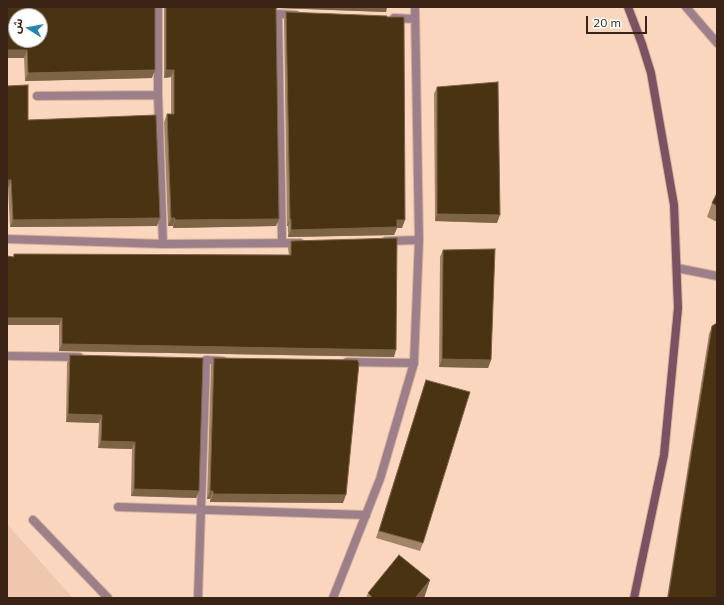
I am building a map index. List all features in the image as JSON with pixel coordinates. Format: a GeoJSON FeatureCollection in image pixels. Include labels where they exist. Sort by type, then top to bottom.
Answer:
{"type":"FeatureCollection","features":[{"type":"Feature","properties":{"kind":"street"},"geometry":{"type":"LineString","coordinates":[[158,7],[158,95],[163,244]]}},
{"type":"Feature","properties":{"kind":"street"},"geometry":{"type":"LineString","coordinates":[[333,598],[380,479],[414,363],[419,240],[415,7]]}},
{"type":"Feature","properties":{"kind":"street"},"geometry":{"type":"LineString","coordinates":[[628,7],[651,73],[674,205],[678,308],[664,456],[634,598]]}},
{"type":"Feature","properties":{"kind":"street"},"geometry":{"type":"LineString","coordinates":[[686,7],[717,43]]}},
{"type":"Feature","properties":{"kind":"street"},"geometry":{"type":"LineString","coordinates":[[282,243],[278,14],[301,15]]}},
{"type":"Feature","properties":{"kind":"street"},"geometry":{"type":"LineString","coordinates":[[385,18],[415,19]]}},
{"type":"Feature","properties":{"kind":"street"},"geometry":{"type":"LineString","coordinates":[[37,96],[158,95]]}},
{"type":"Feature","properties":{"kind":"street"},"geometry":{"type":"LineString","coordinates":[[7,239],[163,244],[305,243]]}},
{"type":"Feature","properties":{"kind":"street"},"geometry":{"type":"LineString","coordinates":[[381,241],[419,240]]}},
{"type":"Feature","properties":{"kind":"street"},"geometry":{"type":"LineString","coordinates":[[677,268],[717,276]]}},
{"type":"Feature","properties":{"kind":"street"},"geometry":{"type":"LineString","coordinates":[[10,356],[88,358]]}},
{"type":"Feature","properties":{"kind":"street"},"geometry":{"type":"LineString","coordinates":[[198,598],[201,510],[202,360],[229,361]]}},
{"type":"Feature","properties":{"kind":"street"},"geometry":{"type":"LineString","coordinates":[[337,362],[414,363]]}},
{"type":"Feature","properties":{"kind":"street"},"geometry":{"type":"LineString","coordinates":[[118,507],[366,515]]}},
{"type":"Feature","properties":{"kind":"street"},"geometry":{"type":"LineString","coordinates":[[33,520],[108,598]]}},
{"type":"Feature","properties":{"kind":"shaded area"},"geometry":{"type":"Polygon","coordinates":[[[7,524],[73,598],[7,598],[7,524]]]}},
{"type":"Feature","properties":{"kind":"building"},"geometry":{"type":"Polygon","coordinates":[[[7,7],[155,7],[155,70],[28,73],[27,50],[7,50],[7,7]]]}},
{"type":"Feature","properties":{"kind":"building"},"geometry":{"type":"Polygon","coordinates":[[[166,7],[276,7],[279,219],[175,220],[175,218],[171,218],[167,114],[174,114],[174,70],[166,70],[166,7]]]}},
{"type":"Feature","properties":{"kind":"building"},"geometry":{"type":"Polygon","coordinates":[[[286,12],[404,17],[405,220],[397,220],[397,227],[291,230],[286,12]]]}},
{"type":"Feature","properties":{"kind":"building"},"geometry":{"type":"Polygon","coordinates":[[[498,82],[500,215],[437,214],[437,87],[498,82]]]}},
{"type":"Feature","properties":{"kind":"building"},"geometry":{"type":"Polygon","coordinates":[[[28,85],[28,120],[156,115],[160,218],[13,220],[11,180],[7,180],[7,86],[28,85]]]}},
{"type":"Feature","properties":{"kind":"building"},"geometry":{"type":"Polygon","coordinates":[[[717,193],[717,206],[712,203],[717,193]]]}},
{"type":"Feature","properties":{"kind":"building"},"geometry":{"type":"Polygon","coordinates":[[[397,238],[396,350],[62,344],[62,318],[7,318],[7,256],[14,257],[14,254],[291,255],[291,241],[397,238]]]}},
{"type":"Feature","properties":{"kind":"building"},"geometry":{"type":"Polygon","coordinates":[[[495,249],[491,360],[442,359],[443,250],[495,249]]]}},
{"type":"Feature","properties":{"kind":"building"},"geometry":{"type":"Polygon","coordinates":[[[717,323],[717,598],[668,598],[712,326],[717,323]]]}},
{"type":"Feature","properties":{"kind":"building"},"geometry":{"type":"Polygon","coordinates":[[[70,355],[203,358],[199,491],[134,489],[135,442],[101,441],[102,415],[68,414],[70,355]]]}},
{"type":"Feature","properties":{"kind":"building"},"geometry":{"type":"Polygon","coordinates":[[[214,358],[358,360],[359,363],[346,495],[213,494],[213,491],[210,491],[214,358]]]}},
{"type":"Feature","properties":{"kind":"building"},"geometry":{"type":"Polygon","coordinates":[[[426,380],[470,392],[423,543],[379,531],[426,380]]]}},
{"type":"Feature","properties":{"kind":"building"},"geometry":{"type":"Polygon","coordinates":[[[399,555],[430,580],[415,598],[373,598],[368,593],[399,555]]]}}]}
